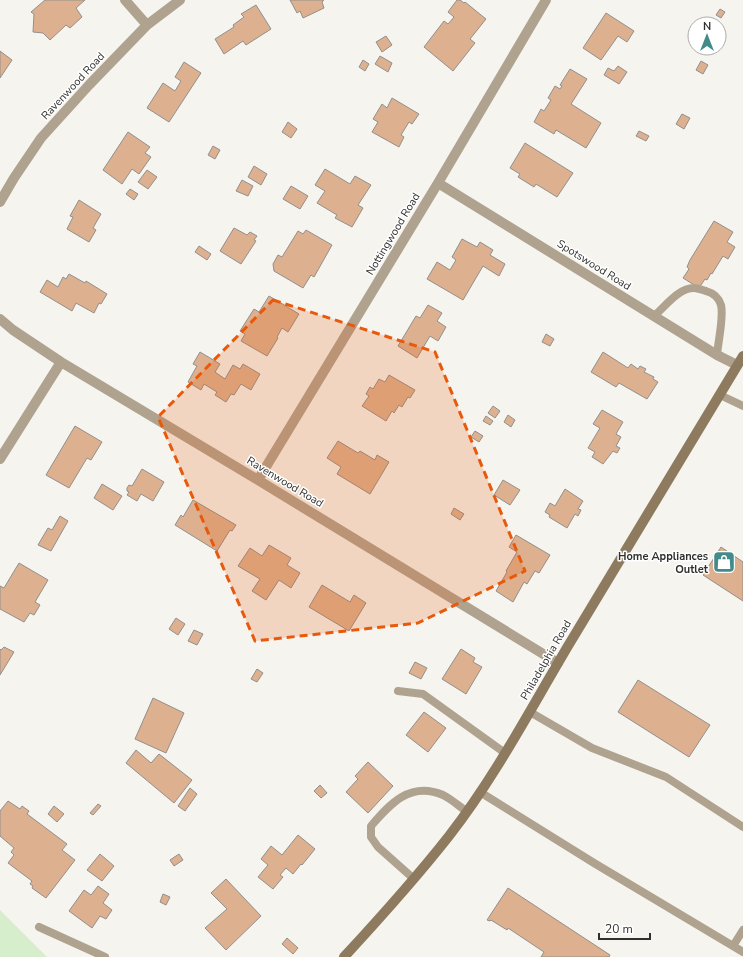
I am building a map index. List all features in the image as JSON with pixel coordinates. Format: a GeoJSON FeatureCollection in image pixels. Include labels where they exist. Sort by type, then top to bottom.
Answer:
{"type":"FeatureCollection","features":[{"type":"Feature","properties":{"kind":"main road","name":"Philadelphia Road"},"geometry":{"type":"LineString","coordinates":[[344,957],[414,879],[450,835],[480,792],[530,712],[743,356]]}},
{"type":"Feature","properties":{"kind":"street"},"geometry":{"type":"LineString","coordinates":[[125,0],[147,25]]}},
{"type":"Feature","properties":{"kind":"street","name":"Ravenwood Road"},"geometry":{"type":"LineString","coordinates":[[0,202],[41,138],[89,85],[147,25],[180,0]]}},
{"type":"Feature","properties":{"kind":"street","name":"Nottingwood Road"},"geometry":{"type":"LineString","coordinates":[[258,480],[438,183],[546,0]]}},
{"type":"Feature","properties":{"kind":"street","name":"Spotswood Road"},"geometry":{"type":"LineString","coordinates":[[438,183],[716,355],[737,365]]}},
{"type":"Feature","properties":{"kind":"street","name":"Ravenwood Road"},"geometry":{"type":"LineString","coordinates":[[0,319],[13,330],[61,362],[558,663]]}},
{"type":"Feature","properties":{"kind":"street"},"geometry":{"type":"LineString","coordinates":[[0,459],[61,362]]}},
{"type":"Feature","properties":{"kind":"lane"},"geometry":{"type":"LineString","coordinates":[[654,316],[683,290],[693,288],[709,292],[717,297],[721,305],[721,316],[716,355]]}},
{"type":"Feature","properties":{"kind":"lane"},"geometry":{"type":"LineString","coordinates":[[720,395],[743,406]]}},
{"type":"Feature","properties":{"kind":"lane"},"geometry":{"type":"LineString","coordinates":[[398,691],[423,694],[505,753]]}},
{"type":"Feature","properties":{"kind":"lane"},"geometry":{"type":"LineString","coordinates":[[530,712],[592,748],[666,777],[743,827]]}},
{"type":"Feature","properties":{"kind":"lane"},"geometry":{"type":"LineString","coordinates":[[414,879],[378,847],[371,837],[371,826],[388,806],[405,794],[429,792],[443,796],[466,811]]}},
{"type":"Feature","properties":{"kind":"lane"},"geometry":{"type":"LineString","coordinates":[[480,792],[594,863],[743,952]]}},
{"type":"Feature","properties":{"kind":"lane"},"geometry":{"type":"LineString","coordinates":[[39,927],[105,957]]}},
{"type":"Feature","properties":{"kind":"lane"},"geometry":{"type":"LineString","coordinates":[[733,946],[743,930]]}},
{"type":"Feature","properties":{"kind":"highlighted area"},"geometry":{"type":"Polygon","coordinates":[[[273,300],[435,352],[525,571],[418,623],[255,641],[158,417],[273,300]]]}},
{"type":"Feature","properties":{"kind":"green space"},"geometry":{"type":"Polygon","coordinates":[[[0,910],[47,957],[0,957],[0,910]]]}},
{"type":"Feature","properties":{"kind":"building"},"geometry":{"type":"Polygon","coordinates":[[[45,0],[85,0],[76,8],[82,17],[70,28],[66,25],[50,40],[43,33],[33,32],[34,14],[31,12],[45,0]]]}},
{"type":"Feature","properties":{"kind":"building"},"geometry":{"type":"Polygon","coordinates":[[[290,0],[324,0],[322,2],[324,8],[303,18],[300,11],[297,13],[290,0]]]}},
{"type":"Feature","properties":{"kind":"building"},"geometry":{"type":"Polygon","coordinates":[[[457,0],[464,3],[465,2],[486,19],[470,39],[475,43],[453,71],[424,47],[444,21],[448,24],[454,17],[448,12],[457,0]]]}},
{"type":"Feature","properties":{"kind":"building"},"geometry":{"type":"Polygon","coordinates":[[[256,5],[271,29],[246,45],[243,41],[224,54],[215,39],[234,27],[233,25],[244,17],[241,14],[256,5]]]}},
{"type":"Feature","properties":{"kind":"building"},"geometry":{"type":"Polygon","coordinates":[[[720,9],[725,12],[722,16],[716,15],[720,9]]]}},
{"type":"Feature","properties":{"kind":"building"},"geometry":{"type":"Polygon","coordinates":[[[606,13],[634,31],[627,42],[618,36],[601,60],[583,48],[606,13]]]}},
{"type":"Feature","properties":{"kind":"building"},"geometry":{"type":"Polygon","coordinates":[[[386,36],[392,45],[382,52],[376,42],[386,36]]]}},
{"type":"Feature","properties":{"kind":"building"},"geometry":{"type":"Polygon","coordinates":[[[0,51],[12,60],[0,78],[0,51]]]}},
{"type":"Feature","properties":{"kind":"building"},"geometry":{"type":"Polygon","coordinates":[[[380,56],[392,63],[388,72],[375,64],[380,56]]]}},
{"type":"Feature","properties":{"kind":"building"},"geometry":{"type":"Polygon","coordinates":[[[363,60],[369,64],[365,71],[359,67],[363,60]]]}},
{"type":"Feature","properties":{"kind":"building"},"geometry":{"type":"Polygon","coordinates":[[[701,61],[708,65],[703,74],[696,70],[701,61]]]}},
{"type":"Feature","properties":{"kind":"building"},"geometry":{"type":"Polygon","coordinates":[[[184,62],[201,73],[169,122],[147,108],[163,83],[175,91],[181,81],[175,77],[184,62]]]}},
{"type":"Feature","properties":{"kind":"building"},"geometry":{"type":"Polygon","coordinates":[[[618,66],[627,72],[619,84],[604,75],[608,68],[614,71],[618,66]]]}},
{"type":"Feature","properties":{"kind":"building"},"geometry":{"type":"Polygon","coordinates":[[[570,69],[587,79],[571,104],[601,123],[586,148],[556,130],[554,134],[534,122],[541,109],[544,111],[551,100],[548,98],[555,86],[560,89],[562,86],[560,85],[570,69]]]}},
{"type":"Feature","properties":{"kind":"building"},"geometry":{"type":"Polygon","coordinates":[[[392,98],[419,114],[412,124],[409,122],[401,135],[404,137],[399,147],[372,132],[378,122],[373,119],[382,104],[387,108],[392,98]]]}},
{"type":"Feature","properties":{"kind":"building"},"geometry":{"type":"Polygon","coordinates":[[[682,114],[690,118],[684,129],[676,124],[682,114]]]}},
{"type":"Feature","properties":{"kind":"building"},"geometry":{"type":"Polygon","coordinates":[[[288,122],[297,129],[291,138],[282,132],[288,122]]]}},
{"type":"Feature","properties":{"kind":"building"},"geometry":{"type":"Polygon","coordinates":[[[639,131],[649,136],[646,141],[636,136],[639,131]]]}},
{"type":"Feature","properties":{"kind":"building"},"geometry":{"type":"Polygon","coordinates":[[[128,132],[150,147],[145,153],[151,157],[139,174],[132,169],[122,184],[103,170],[128,132]]]}},
{"type":"Feature","properties":{"kind":"building"},"geometry":{"type":"Polygon","coordinates":[[[525,143],[573,173],[557,197],[536,184],[534,187],[518,177],[520,174],[510,168],[525,143]]]}},
{"type":"Feature","properties":{"kind":"building"},"geometry":{"type":"Polygon","coordinates":[[[213,146],[220,150],[215,159],[208,155],[213,146]]]}},
{"type":"Feature","properties":{"kind":"building"},"geometry":{"type":"Polygon","coordinates":[[[254,166],[267,174],[261,185],[248,177],[254,166]]]}},
{"type":"Feature","properties":{"kind":"building"},"geometry":{"type":"Polygon","coordinates":[[[325,169],[350,184],[355,176],[371,185],[358,205],[363,208],[352,227],[335,218],[337,215],[317,203],[325,191],[315,185],[325,169]]]}},
{"type":"Feature","properties":{"kind":"building"},"geometry":{"type":"Polygon","coordinates":[[[147,170],[157,177],[148,189],[138,182],[147,170]]]}},
{"type":"Feature","properties":{"kind":"building"},"geometry":{"type":"Polygon","coordinates":[[[242,180],[253,186],[248,196],[236,191],[242,180]]]}},
{"type":"Feature","properties":{"kind":"building"},"geometry":{"type":"Polygon","coordinates":[[[291,186],[308,196],[300,209],[283,199],[291,186]]]}},
{"type":"Feature","properties":{"kind":"building"},"geometry":{"type":"Polygon","coordinates":[[[130,189],[138,194],[134,200],[126,194],[130,189]]]}},
{"type":"Feature","properties":{"kind":"building"},"geometry":{"type":"Polygon","coordinates":[[[79,200],[101,214],[93,228],[96,230],[89,242],[67,229],[73,217],[70,216],[79,200]]]}},
{"type":"Feature","properties":{"kind":"building"},"geometry":{"type":"Polygon","coordinates":[[[714,221],[733,232],[727,242],[735,247],[728,259],[723,256],[712,274],[711,273],[707,280],[705,279],[699,288],[683,278],[689,269],[687,267],[690,260],[714,221]]]}},
{"type":"Feature","properties":{"kind":"building"},"geometry":{"type":"Polygon","coordinates":[[[234,228],[247,235],[250,232],[257,236],[254,240],[256,241],[241,264],[220,251],[234,228]]]}},
{"type":"Feature","properties":{"kind":"building"},"geometry":{"type":"Polygon","coordinates":[[[306,230],[332,245],[314,277],[311,275],[303,288],[274,271],[273,264],[278,255],[282,257],[298,231],[303,234],[306,230]]]}},
{"type":"Feature","properties":{"kind":"building"},"geometry":{"type":"Polygon","coordinates":[[[462,239],[477,247],[480,242],[493,250],[490,255],[505,264],[499,276],[483,266],[463,300],[427,279],[437,262],[450,270],[456,260],[452,257],[462,239]]]}},
{"type":"Feature","properties":{"kind":"building"},"geometry":{"type":"Polygon","coordinates":[[[199,246],[211,254],[207,260],[195,252],[199,246]]]}},
{"type":"Feature","properties":{"kind":"building"},"geometry":{"type":"Polygon","coordinates":[[[69,274],[85,283],[86,281],[107,294],[101,304],[99,303],[94,313],[76,303],[72,311],[40,292],[47,280],[58,287],[63,277],[66,279],[69,274]]]}},
{"type":"Feature","properties":{"kind":"building"},"geometry":{"type":"Polygon","coordinates":[[[269,296],[299,314],[288,332],[282,328],[267,356],[241,341],[245,334],[240,331],[254,309],[259,312],[269,296]]]}},
{"type":"Feature","properties":{"kind":"building"},"geometry":{"type":"Polygon","coordinates":[[[428,305],[442,313],[437,321],[446,327],[438,341],[430,336],[417,358],[398,346],[416,316],[420,318],[428,305]]]}},
{"type":"Feature","properties":{"kind":"building"},"geometry":{"type":"Polygon","coordinates":[[[546,334],[554,339],[550,346],[542,342],[546,334]]]}},
{"type":"Feature","properties":{"kind":"building"},"geometry":{"type":"Polygon","coordinates":[[[200,352],[220,364],[215,372],[225,379],[233,365],[240,369],[243,364],[260,374],[251,390],[241,384],[234,395],[231,394],[226,402],[215,395],[217,392],[204,384],[201,390],[188,382],[197,366],[193,364],[200,352]]]}},
{"type":"Feature","properties":{"kind":"building"},"geometry":{"type":"Polygon","coordinates":[[[603,352],[628,368],[631,364],[638,369],[640,366],[646,369],[644,372],[654,377],[653,379],[658,382],[647,399],[619,383],[616,387],[591,372],[603,352]]]}},
{"type":"Feature","properties":{"kind":"building"},"geometry":{"type":"Polygon","coordinates":[[[389,375],[415,390],[410,398],[408,397],[402,407],[399,405],[394,413],[392,411],[386,421],[362,406],[369,396],[366,394],[370,387],[373,389],[379,379],[385,382],[389,375]]]}},
{"type":"Feature","properties":{"kind":"building"},"geometry":{"type":"Polygon","coordinates":[[[493,406],[500,411],[495,418],[488,413],[493,406]]]}},
{"type":"Feature","properties":{"kind":"building"},"geometry":{"type":"Polygon","coordinates":[[[602,410],[623,422],[616,434],[621,437],[616,446],[620,448],[617,453],[613,451],[603,464],[592,457],[595,452],[588,448],[600,428],[593,424],[602,410]]]}},
{"type":"Feature","properties":{"kind":"building"},"geometry":{"type":"Polygon","coordinates":[[[508,415],[515,420],[511,427],[504,422],[508,415]]]}},
{"type":"Feature","properties":{"kind":"building"},"geometry":{"type":"Polygon","coordinates":[[[486,416],[493,421],[490,425],[483,421],[486,416]]]}},
{"type":"Feature","properties":{"kind":"building"},"geometry":{"type":"Polygon","coordinates":[[[75,426],[102,442],[91,460],[87,458],[69,488],[46,475],[75,426]]]}},
{"type":"Feature","properties":{"kind":"building"},"geometry":{"type":"Polygon","coordinates":[[[475,431],[483,436],[479,442],[471,437],[475,431]]]}},
{"type":"Feature","properties":{"kind":"building"},"geometry":{"type":"Polygon","coordinates":[[[338,441],[358,453],[360,451],[375,460],[377,455],[389,462],[370,494],[337,474],[341,467],[327,458],[338,441]]]}},
{"type":"Feature","properties":{"kind":"building"},"geometry":{"type":"Polygon","coordinates":[[[142,469],[164,482],[153,501],[141,494],[137,501],[127,495],[129,492],[127,491],[127,488],[129,485],[132,486],[142,469]]]}},
{"type":"Feature","properties":{"kind":"building"},"geometry":{"type":"Polygon","coordinates":[[[503,480],[520,490],[510,505],[494,495],[503,480]]]}},
{"type":"Feature","properties":{"kind":"building"},"geometry":{"type":"Polygon","coordinates":[[[102,484],[122,496],[113,510],[94,498],[102,484]]]}},
{"type":"Feature","properties":{"kind":"building"},"geometry":{"type":"Polygon","coordinates":[[[565,489],[583,501],[578,509],[581,510],[578,516],[575,514],[567,528],[549,517],[550,515],[545,512],[550,503],[555,506],[565,489]]]}},
{"type":"Feature","properties":{"kind":"building"},"geometry":{"type":"Polygon","coordinates":[[[193,500],[236,525],[232,531],[230,530],[217,551],[175,525],[181,515],[183,517],[193,500]]]}},
{"type":"Feature","properties":{"kind":"building"},"geometry":{"type":"Polygon","coordinates":[[[454,508],[464,514],[460,520],[451,514],[454,508]]]}},
{"type":"Feature","properties":{"kind":"building"},"geometry":{"type":"Polygon","coordinates":[[[60,516],[68,521],[51,551],[38,545],[48,528],[52,530],[60,516]]]}},
{"type":"Feature","properties":{"kind":"building"},"geometry":{"type":"Polygon","coordinates":[[[516,535],[550,555],[539,573],[535,571],[527,584],[524,582],[513,602],[496,591],[517,552],[509,547],[516,535]]]}},
{"type":"Feature","properties":{"kind":"building"},"geometry":{"type":"Polygon","coordinates":[[[269,545],[291,558],[287,565],[300,573],[291,588],[279,580],[266,600],[252,591],[260,579],[238,566],[250,548],[262,556],[269,545]]]}},
{"type":"Feature","properties":{"kind":"building"},"geometry":{"type":"Polygon","coordinates":[[[721,547],[743,562],[743,601],[703,575],[721,547]]]}},
{"type":"Feature","properties":{"kind":"building"},"geometry":{"type":"Polygon","coordinates":[[[19,563],[48,580],[35,602],[40,605],[34,615],[30,613],[24,622],[0,609],[0,586],[4,588],[19,563]]]}},
{"type":"Feature","properties":{"kind":"building"},"geometry":{"type":"Polygon","coordinates":[[[322,585],[350,602],[354,595],[366,603],[349,631],[309,607],[322,585]]]}},
{"type":"Feature","properties":{"kind":"building"},"geometry":{"type":"Polygon","coordinates":[[[176,618],[185,624],[178,635],[169,629],[176,618]]]}},
{"type":"Feature","properties":{"kind":"building"},"geometry":{"type":"Polygon","coordinates":[[[194,630],[203,634],[197,645],[188,641],[194,630]]]}},
{"type":"Feature","properties":{"kind":"building"},"geometry":{"type":"Polygon","coordinates":[[[4,647],[14,652],[0,675],[0,649],[1,650],[4,647]]]}},
{"type":"Feature","properties":{"kind":"building"},"geometry":{"type":"Polygon","coordinates":[[[461,649],[475,658],[473,662],[482,667],[466,694],[442,679],[461,649]]]}},
{"type":"Feature","properties":{"kind":"building"},"geometry":{"type":"Polygon","coordinates":[[[415,662],[427,668],[421,679],[409,673],[415,662]]]}},
{"type":"Feature","properties":{"kind":"building"},"geometry":{"type":"Polygon","coordinates":[[[257,669],[263,673],[257,682],[251,679],[257,669]]]}},
{"type":"Feature","properties":{"kind":"building"},"geometry":{"type":"Polygon","coordinates":[[[638,680],[710,725],[689,757],[618,712],[638,680]]]}},
{"type":"Feature","properties":{"kind":"building"},"geometry":{"type":"Polygon","coordinates":[[[153,698],[184,713],[166,753],[135,739],[153,698]]]}},
{"type":"Feature","properties":{"kind":"building"},"geometry":{"type":"Polygon","coordinates":[[[424,712],[446,728],[428,752],[406,735],[424,712]]]}},
{"type":"Feature","properties":{"kind":"building"},"geometry":{"type":"Polygon","coordinates":[[[136,750],[151,763],[159,754],[192,780],[174,803],[126,763],[136,750]]]}},
{"type":"Feature","properties":{"kind":"building"},"geometry":{"type":"Polygon","coordinates":[[[368,762],[393,786],[368,813],[346,792],[358,779],[355,776],[368,762]]]}},
{"type":"Feature","properties":{"kind":"building"},"geometry":{"type":"Polygon","coordinates":[[[320,785],[327,793],[321,798],[314,791],[320,785]]]}},
{"type":"Feature","properties":{"kind":"building"},"geometry":{"type":"Polygon","coordinates":[[[190,788],[197,794],[185,811],[178,806],[190,788]]]}},
{"type":"Feature","properties":{"kind":"building"},"geometry":{"type":"Polygon","coordinates":[[[8,801],[20,809],[22,806],[29,811],[27,814],[67,844],[62,850],[75,860],[46,898],[32,888],[33,886],[30,884],[32,881],[8,863],[14,855],[11,852],[14,848],[0,836],[0,811],[8,801]]]}},
{"type":"Feature","properties":{"kind":"building"},"geometry":{"type":"Polygon","coordinates":[[[98,804],[101,806],[93,815],[90,813],[98,804]]]}},
{"type":"Feature","properties":{"kind":"building"},"geometry":{"type":"Polygon","coordinates":[[[54,806],[64,814],[57,822],[48,814],[54,806]]]}},
{"type":"Feature","properties":{"kind":"building"},"geometry":{"type":"Polygon","coordinates":[[[298,835],[315,849],[293,874],[286,868],[280,875],[283,877],[273,889],[258,877],[268,865],[261,859],[271,846],[282,855],[298,835]]]}},
{"type":"Feature","properties":{"kind":"building"},"geometry":{"type":"Polygon","coordinates":[[[100,854],[114,866],[102,881],[87,870],[100,854]]]}},
{"type":"Feature","properties":{"kind":"building"},"geometry":{"type":"Polygon","coordinates":[[[179,854],[183,860],[174,866],[170,860],[179,854]]]}},
{"type":"Feature","properties":{"kind":"building"},"geometry":{"type":"Polygon","coordinates":[[[226,879],[261,916],[226,950],[205,928],[227,909],[211,893],[226,879]]]}},
{"type":"Feature","properties":{"kind":"building"},"geometry":{"type":"Polygon","coordinates":[[[98,886],[109,894],[103,903],[112,910],[106,919],[100,916],[92,928],[69,911],[84,890],[91,895],[98,886]]]}},
{"type":"Feature","properties":{"kind":"building"},"geometry":{"type":"Polygon","coordinates":[[[508,888],[610,955],[609,957],[541,957],[544,952],[508,928],[507,930],[491,920],[487,920],[508,888]]]}},
{"type":"Feature","properties":{"kind":"building"},"geometry":{"type":"Polygon","coordinates":[[[163,894],[170,897],[166,905],[160,902],[163,894]]]}},
{"type":"Feature","properties":{"kind":"building"},"geometry":{"type":"Polygon","coordinates":[[[287,938],[298,948],[293,954],[282,944],[287,938]]]}},
{"type":"Feature","properties":{"kind":"place","name":"Home Appliances Outlet"},"geometry":{"type":"Point","coordinates":[724,562]}}]}
